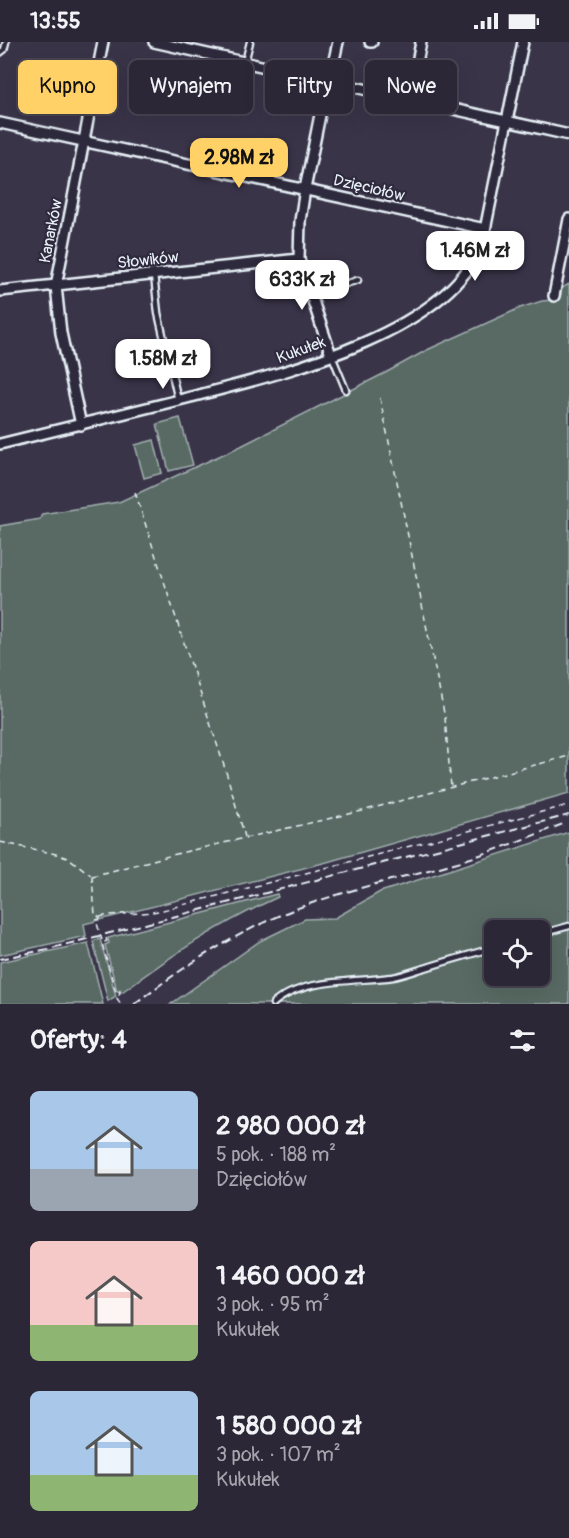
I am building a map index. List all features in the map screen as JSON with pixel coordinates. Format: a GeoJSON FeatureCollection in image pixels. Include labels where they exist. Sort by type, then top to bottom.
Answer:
{"type":"FeatureCollection","features":[{"type":"Feature","properties":{"kind":"street","name":"Kanarków"},"geometry":{"type":"LineString","coordinates":[[81,425],[61,333],[56,285],[103,42]]}},
{"type":"Feature","properties":{"kind":"street"},"geometry":{"type":"LineString","coordinates":[[154,42],[236,60]]}},
{"type":"Feature","properties":{"kind":"street"},"geometry":{"type":"LineString","coordinates":[[333,60],[338,42]]}},
{"type":"Feature","properties":{"kind":"street"},"geometry":{"type":"LineString","coordinates":[[418,60],[421,42]]}},
{"type":"Feature","properties":{"kind":"street","name":"Kukułek"},"geometry":{"type":"LineString","coordinates":[[0,444],[268,378],[331,355],[396,327],[422,311],[445,293],[468,270],[479,252],[521,42]]}},
{"type":"Feature","properties":{"kind":"street"},"geometry":{"type":"LineString","coordinates":[[457,110],[569,135]]}},
{"type":"Feature","properties":{"kind":"street"},"geometry":{"type":"LineString","coordinates":[[321,114],[300,221],[299,259],[331,355]]}},
{"type":"Feature","properties":{"kind":"street","name":"Dzięciołów"},"geometry":{"type":"LineString","coordinates":[[0,123],[485,229]]}},
{"type":"Feature","properties":{"kind":"street"},"geometry":{"type":"LineString","coordinates":[[554,296],[569,219]]}},
{"type":"Feature","properties":{"kind":"street","name":"Słowików"},"geometry":{"type":"LineString","coordinates":[[0,291],[299,259]]}},
{"type":"Feature","properties":{"kind":"lane"},"geometry":{"type":"LineString","coordinates":[[0,53],[4,50],[6,42]]}},
{"type":"Feature","properties":{"kind":"lane"},"geometry":{"type":"LineString","coordinates":[[246,60],[250,42]]}},
{"type":"Feature","properties":{"kind":"lane"},"geometry":{"type":"LineString","coordinates":[[154,275],[158,313],[178,400]]}},
{"type":"Feature","properties":{"kind":"lane"},"geometry":{"type":"LineString","coordinates":[[311,295],[358,280]]}},
{"type":"Feature","properties":{"kind":"lane"},"geometry":{"type":"LineString","coordinates":[[331,355],[346,390]]}},
{"type":"Feature","properties":{"kind":"lane"},"geometry":{"type":"LineString","coordinates":[[550,931],[569,926]]}},
{"type":"Feature","properties":{"kind":"lane"},"geometry":{"type":"LineString","coordinates":[[273,1004],[280,997],[321,984],[394,977],[484,950]]}},
{"type":"Feature","properties":{"kind":"path"},"geometry":{"type":"LineString","coordinates":[[380,398],[445,718],[451,788]]}},
{"type":"Feature","properties":{"kind":"path"},"geometry":{"type":"LineString","coordinates":[[135,492],[245,838]]}},
{"type":"Feature","properties":{"kind":"path"},"geometry":{"type":"LineString","coordinates":[[92,876],[362,812],[569,756]]}},
{"type":"Feature","properties":{"kind":"path"},"geometry":{"type":"LineString","coordinates":[[121,1004],[116,997],[120,991],[116,993],[102,943],[107,941],[102,940],[96,920],[100,917],[116,913],[151,913],[569,805]]}},
{"type":"Feature","properties":{"kind":"path"},"geometry":{"type":"LineString","coordinates":[[0,842],[70,859],[92,876]]}},
{"type":"Feature","properties":{"kind":"path"},"geometry":{"type":"LineString","coordinates":[[92,876],[93,907],[95,915],[100,917]]}},
{"type":"Feature","properties":{"kind":"green space"},"geometry":{"type":"Polygon","coordinates":[[[569,284],[569,793],[327,862],[84,924],[86,936],[0,955],[0,526],[40,519],[42,514],[119,502],[241,446],[427,350],[520,308],[553,300],[562,288],[569,284]]]}},
{"type":"Feature","properties":{"kind":"green space"},"geometry":{"type":"Polygon","coordinates":[[[180,418],[193,465],[169,471],[157,424],[180,418]]]}},
{"type":"Feature","properties":{"kind":"green space"},"geometry":{"type":"Polygon","coordinates":[[[154,440],[162,473],[144,478],[135,445],[154,440]]]}},
{"type":"Feature","properties":{"kind":"green space"},"geometry":{"type":"Polygon","coordinates":[[[569,832],[569,1004],[171,1004],[260,941],[305,919],[335,918],[380,892],[569,832]]]}},
{"type":"Feature","properties":{"kind":"green space"},"geometry":{"type":"Polygon","coordinates":[[[277,894],[278,897],[197,940],[122,992],[120,989],[117,991],[105,945],[109,943],[108,938],[277,894]]]}},
{"type":"Feature","properties":{"kind":"green space"},"geometry":{"type":"Polygon","coordinates":[[[100,939],[116,996],[108,1001],[93,941],[100,939]]]}},
{"type":"Feature","properties":{"kind":"green space"},"geometry":{"type":"Polygon","coordinates":[[[88,943],[103,1004],[0,1004],[0,962],[88,943]]]}},
{"type":"Feature","properties":{"kind":"railway"},"geometry":{"type":"LineString","coordinates":[[0,959],[48,949],[569,815]]}},
{"type":"Feature","properties":{"kind":"railway"},"geometry":{"type":"LineString","coordinates":[[134,1004],[203,956],[278,916],[345,892],[474,857],[563,824]]}}]}
